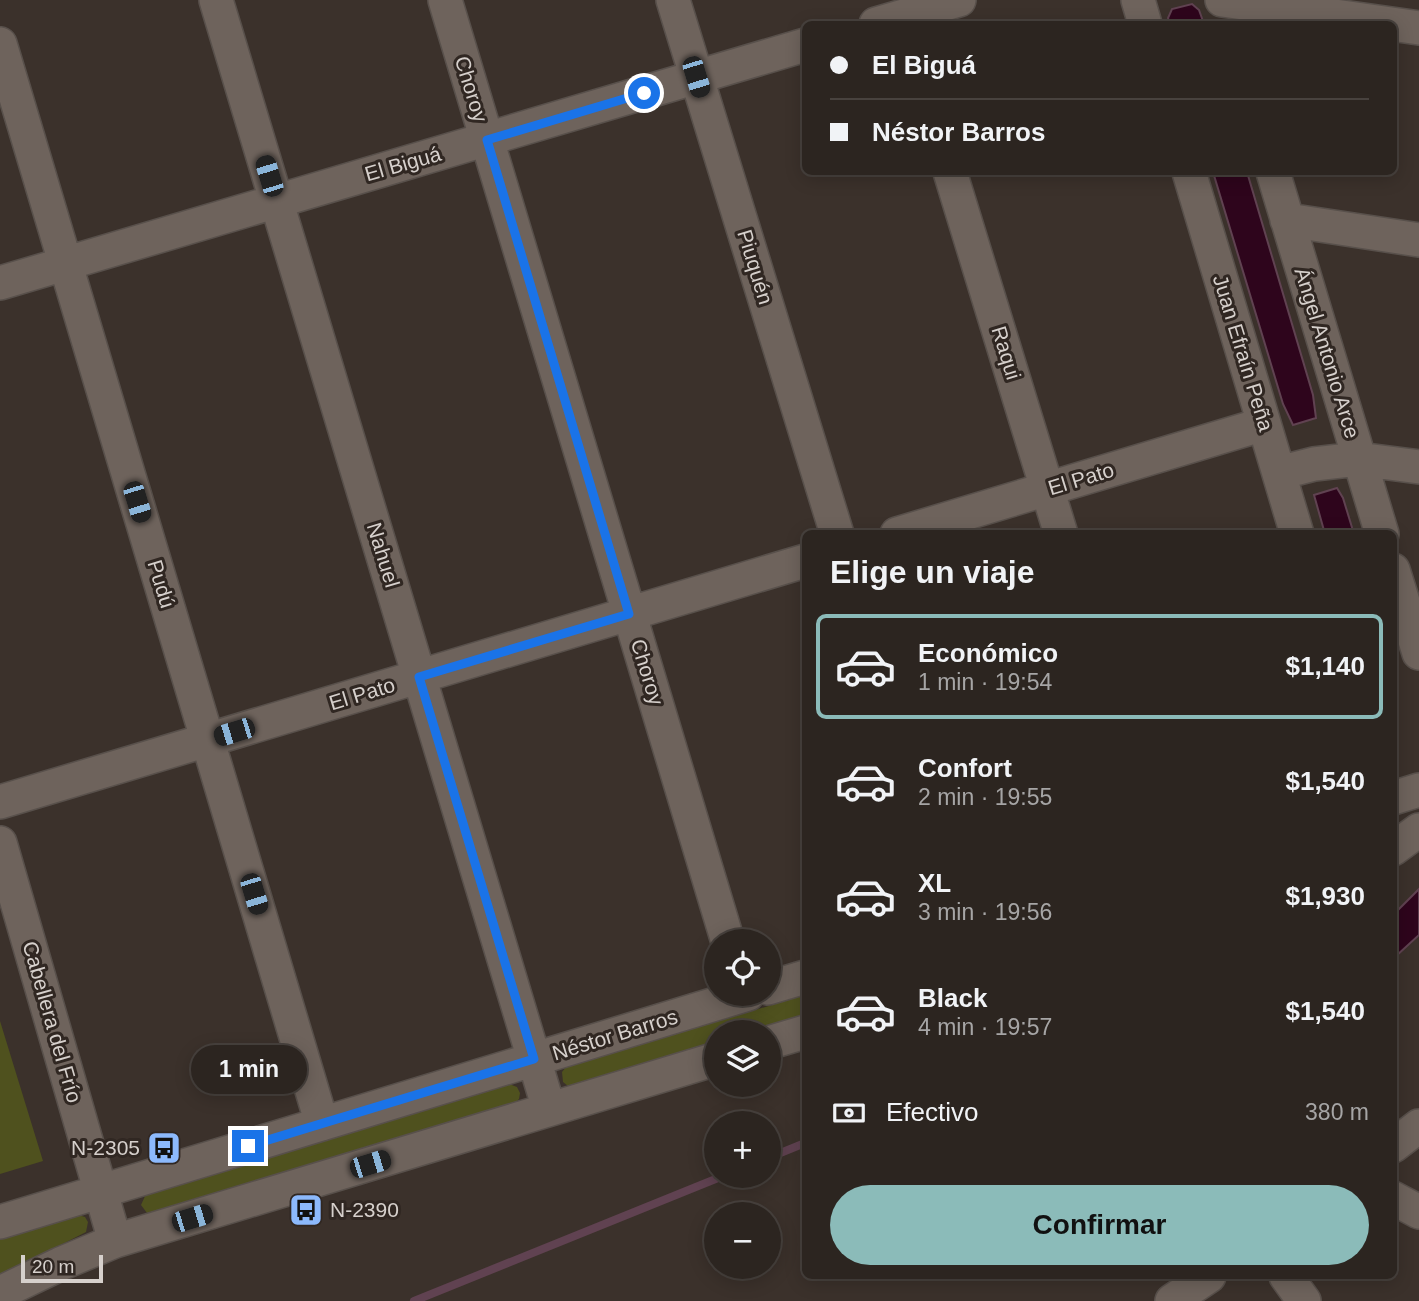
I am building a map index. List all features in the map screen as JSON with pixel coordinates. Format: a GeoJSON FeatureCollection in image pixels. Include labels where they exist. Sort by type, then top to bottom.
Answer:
{"type":"FeatureCollection","features":[{"type":"Feature","properties":{"kind":"street","name":"Nahuel"},"geometry":{"type":"LineString","coordinates":[[216,0],[549,1110]]}},
{"type":"Feature","properties":{"kind":"street","name":"Choroy"},"geometry":{"type":"LineString","coordinates":[[445,0],[724,929]]}},
{"type":"Feature","properties":{"kind":"street","name":"Piuquén"},"geometry":{"type":"LineString","coordinates":[[673,0],[835,530]]}},
{"type":"Feature","properties":{"kind":"street"},"geometry":{"type":"LineString","coordinates":[[896,16],[959,0]]}},
{"type":"Feature","properties":{"kind":"street"},"geometry":{"type":"LineString","coordinates":[[1138,0],[1144,21]]}},
{"type":"Feature","properties":{"kind":"street"},"geometry":{"type":"LineString","coordinates":[[1228,21],[1222,0],[1370,21]]}},
{"type":"Feature","properties":{"kind":"street"},"geometry":{"type":"LineString","coordinates":[[1397,25],[1419,28]]}},
{"type":"Feature","properties":{"kind":"street","name":"Pudú"},"geometry":{"type":"LineString","coordinates":[[0,44],[322,1124]]}},
{"type":"Feature","properties":{"kind":"street","name":"El Biguá"},"geometry":{"type":"LineString","coordinates":[[0,283],[802,46]]}},
{"type":"Feature","properties":{"kind":"street","name":"Raqui"},"geometry":{"type":"LineString","coordinates":[[951,175],[1060,530]]}},
{"type":"Feature","properties":{"kind":"street","name":"Juan Efraín Peña"},"geometry":{"type":"LineString","coordinates":[[1190,175],[1296,530]]}},
{"type":"Feature","properties":{"kind":"street","name":"Ángel Antonio Arce"},"geometry":{"type":"LineString","coordinates":[[1274,175],[1381,530]]}},
{"type":"Feature","properties":{"kind":"street"},"geometry":{"type":"LineString","coordinates":[[1287,220],[1419,240]]}},
{"type":"Feature","properties":{"kind":"street","name":"El Pato"},"geometry":{"type":"LineString","coordinates":[[910,530],[1264,424]]}},
{"type":"Feature","properties":{"kind":"street"},"geometry":{"type":"LineString","coordinates":[[1279,473],[1314,464],[1358,459],[1419,467]]}},
{"type":"Feature","properties":{"kind":"street","name":"El Pato"},"geometry":{"type":"LineString","coordinates":[[0,802],[802,562]]}},
{"type":"Feature","properties":{"kind":"street"},"geometry":{"type":"LineString","coordinates":[[1397,583],[1419,653]]}},
{"type":"Feature","properties":{"kind":"street"},"geometry":{"type":"LineString","coordinates":[[1397,797],[1419,790]]}},
{"type":"Feature","properties":{"kind":"street"},"geometry":{"type":"LineString","coordinates":[[1397,846],[1419,830]]}},
{"type":"Feature","properties":{"kind":"street","name":"Cabellera del Frío"},"geometry":{"type":"LineString","coordinates":[[0,843],[115,1241]]}},
{"type":"Feature","properties":{"kind":"street","name":"Néstor Barros"},"geometry":{"type":"LineString","coordinates":[[781,984],[802,978]]}},
{"type":"Feature","properties":{"kind":"street","name":"Néstor Barros"},"geometry":{"type":"LineString","coordinates":[[0,1222],[708,1006]]}},
{"type":"Feature","properties":{"kind":"street"},"geometry":{"type":"LineString","coordinates":[[781,1039],[802,1033]]}},
{"type":"Feature","properties":{"kind":"street"},"geometry":{"type":"LineString","coordinates":[[0,1293],[115,1241],[704,1063]]}},
{"type":"Feature","properties":{"kind":"street"},"geometry":{"type":"LineString","coordinates":[[1397,1143],[1419,1126]]}},
{"type":"Feature","properties":{"kind":"street"},"geometry":{"type":"LineString","coordinates":[[1397,1200],[1419,1212]]}},
{"type":"Feature","properties":{"kind":"street"},"geometry":{"type":"LineString","coordinates":[[1172,1301],[1205,1279]]}},
{"type":"Feature","properties":{"kind":"street"},"geometry":{"type":"LineString","coordinates":[[1288,1279],[1304,1301]]}},
{"type":"Feature","properties":{"kind":"shaded area"},"geometry":{"type":"Polygon","coordinates":[[[1192,4],[1199,10],[1203,21],[1169,21],[1172,9],[1192,4]]]}},
{"type":"Feature","properties":{"kind":"shaded area"},"geometry":{"type":"Polygon","coordinates":[[[1214,175],[1248,175],[1313,395],[1316,418],[1293,425],[1283,404],[1214,175]]]}},
{"type":"Feature","properties":{"kind":"shaded area"},"geometry":{"type":"Polygon","coordinates":[[[1337,488],[1343,498],[1353,530],[1324,530],[1314,495],[1337,488]]]}},
{"type":"Feature","properties":{"kind":"shaded area"},"geometry":{"type":"Polygon","coordinates":[[[1419,889],[1419,935],[1397,955],[1397,911],[1419,889]]]}},
{"type":"Feature","properties":{"kind":"shaded area"},"geometry":{"type":"Polygon","coordinates":[[[802,996],[802,1017],[781,1023],[781,1020],[722,1020],[768,1006],[781,1006],[781,1002],[802,996]]]}},
{"type":"Feature","properties":{"kind":"shaded area"},"geometry":{"type":"Polygon","coordinates":[[[0,1021],[43,1161],[0,1174],[0,1021]]]}},
{"type":"Feature","properties":{"kind":"shaded area"},"geometry":{"type":"Polygon","coordinates":[[[704,1025],[704,1047],[575,1085],[568,1086],[563,1082],[562,1072],[566,1067],[704,1025]]]}},
{"type":"Feature","properties":{"kind":"shaded area"},"geometry":{"type":"Polygon","coordinates":[[[509,1084],[517,1087],[520,1093],[514,1104],[154,1212],[147,1213],[141,1205],[146,1194],[509,1084]]]}},
{"type":"Feature","properties":{"kind":"shaded area"},"geometry":{"type":"Polygon","coordinates":[[[78,1215],[85,1217],[88,1222],[86,1232],[0,1276],[0,1239],[78,1215]]]}},
{"type":"Feature","properties":{"kind":"waterway"},"geometry":{"type":"LineString","coordinates":[[781,1153],[802,1144]]}},
{"type":"Feature","properties":{"kind":"waterway"},"geometry":{"type":"LineString","coordinates":[[414,1301],[704,1184]]}},
{"type":"Feature","properties":{"kind":"place","name":"N-2305"},"geometry":{"type":"Point","coordinates":[164,1148]}},
{"type":"Feature","properties":{"kind":"place","name":"N-2390"},"geometry":{"type":"Point","coordinates":[306,1210]}},
{"type":"Feature","properties":{"kind":"route"},"geometry":{"type":"LineString","coordinates":[[248,1146],[534,1059],[419,677],[629,614],[487,140],[644,93]]}}]}
